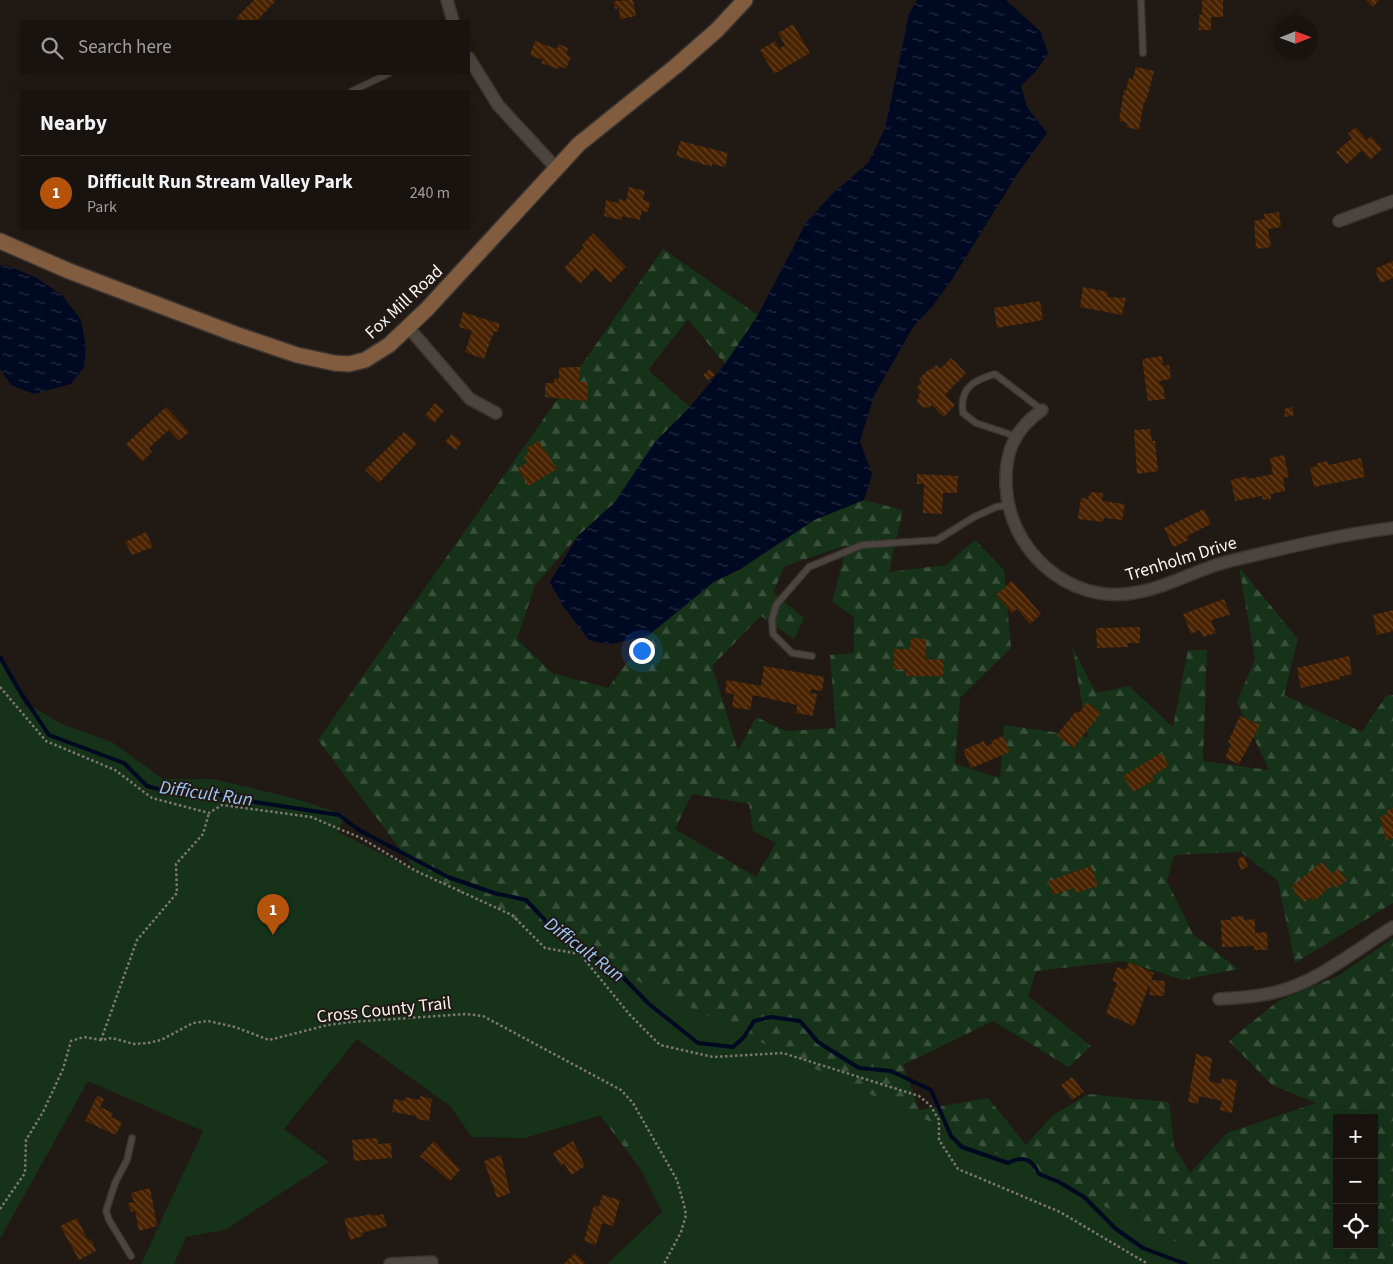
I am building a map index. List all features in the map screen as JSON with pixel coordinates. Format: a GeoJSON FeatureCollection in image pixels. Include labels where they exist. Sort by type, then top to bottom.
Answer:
{"type":"FeatureCollection","features":[{"type":"Feature","properties":{"kind":"main road","name":"Fox Mill Road"},"geometry":{"type":"LineString","coordinates":[[0,241],[69,271],[235,334],[315,360],[349,364],[365,360],[390,345],[408,327],[579,144],[676,66],[717,30],[745,0]]}},
{"type":"Feature","properties":{"kind":"street"},"geometry":{"type":"LineString","coordinates":[[447,0],[452,20]]}},
{"type":"Feature","properties":{"kind":"street"},"geometry":{"type":"LineString","coordinates":[[470,60],[498,105],[557,168]]}},
{"type":"Feature","properties":{"kind":"street"},"geometry":{"type":"LineString","coordinates":[[1339,221],[1393,201]]}},
{"type":"Feature","properties":{"kind":"street"},"geometry":{"type":"LineString","coordinates":[[408,327],[470,399],[496,414]]}},
{"type":"Feature","properties":{"kind":"street","name":"Trenholm Drive"},"geometry":{"type":"LineString","coordinates":[[1042,410],[1022,426],[1016,436],[1007,463],[1008,506],[1021,539],[1035,558],[1051,573],[1080,588],[1100,593],[1121,595],[1156,588],[1226,562],[1300,544],[1393,528]]}},
{"type":"Feature","properties":{"kind":"street"},"geometry":{"type":"LineString","coordinates":[[1219,1000],[1250,998],[1296,986],[1341,962],[1393,927]]}},
{"type":"Feature","properties":{"kind":"street"},"geometry":{"type":"LineString","coordinates":[[390,1264],[432,1262]]}},
{"type":"Feature","properties":{"kind":"lane"},"geometry":{"type":"LineString","coordinates":[[1141,0],[1143,53]]}},
{"type":"Feature","properties":{"kind":"lane"},"geometry":{"type":"LineString","coordinates":[[354,90],[386,75]]}},
{"type":"Feature","properties":{"kind":"lane"},"geometry":{"type":"LineString","coordinates":[[1016,436],[976,423],[963,413],[961,401],[969,386],[980,378],[995,374],[1042,410]]}},
{"type":"Feature","properties":{"kind":"lane"},"geometry":{"type":"LineString","coordinates":[[812,656],[792,653],[773,634],[772,620],[776,605],[809,567],[862,545],[937,540],[974,517],[996,507],[1008,506]]}},
{"type":"Feature","properties":{"kind":"lane"},"geometry":{"type":"LineString","coordinates":[[131,1256],[108,1220],[106,1211],[115,1183],[127,1160],[132,1138]]}},
{"type":"Feature","properties":{"kind":"path"},"geometry":{"type":"LineString","coordinates":[[0,687],[46,741],[115,770],[152,798],[210,813]]}},
{"type":"Feature","properties":{"kind":"path"},"geometry":{"type":"LineString","coordinates":[[101,1040],[137,940],[177,893],[176,864],[203,834],[210,813],[222,805],[310,818],[361,838],[416,871],[512,915],[545,948],[580,954],[630,1016],[660,1045],[713,1057],[783,1053],[919,1096],[930,1105],[939,1120],[939,1140],[947,1156],[958,1169],[1060,1212],[1148,1264]]}},
{"type":"Feature","properties":{"kind":"path","name":"Cross County Trail"},"geometry":{"type":"LineString","coordinates":[[0,1209],[25,1173],[26,1140],[43,1112],[63,1069],[71,1041],[84,1037],[101,1040],[112,1038],[134,1044],[148,1043],[161,1040],[193,1023],[208,1022],[235,1027],[270,1040],[328,1025],[466,1014],[483,1016],[621,1090],[633,1103],[677,1180],[684,1204],[686,1215],[681,1232],[664,1264]]}},
{"type":"Feature","properties":{"kind":"green space"},"geometry":{"type":"Polygon","coordinates":[[[663,249],[758,315],[725,364],[688,319],[648,370],[690,407],[655,442],[615,502],[578,536],[535,585],[517,639],[552,673],[608,688],[649,634],[715,581],[739,570],[814,520],[864,500],[903,510],[889,572],[946,565],[975,540],[1004,570],[1011,648],[960,698],[955,764],[1000,778],[1004,725],[1088,737],[1072,647],[1096,693],[1129,686],[1173,727],[1188,650],[1207,650],[1203,761],[1269,770],[1237,702],[1255,659],[1239,567],[1298,639],[1284,695],[1362,732],[1386,696],[1393,695],[1393,903],[1295,963],[1278,881],[1241,852],[1174,855],[1167,881],[1193,934],[1238,969],[1183,980],[1124,961],[1036,971],[1028,996],[1091,1046],[1069,1067],[993,1021],[903,1065],[919,1110],[988,1098],[1026,1145],[1052,1116],[1088,1094],[1169,1102],[1174,1146],[1190,1173],[1227,1133],[1316,1103],[1272,1085],[1229,1041],[1278,1001],[1338,976],[1393,938],[1393,1264],[696,1264],[700,1248],[318,740],[663,249]],[[847,545],[785,566],[773,592],[804,618],[794,639],[761,616],[712,666],[738,751],[756,717],[786,731],[836,728],[830,655],[854,653],[854,617],[832,602],[847,545]],[[692,794],[675,829],[756,877],[776,843],[753,831],[749,804],[692,794]]]}},
{"type":"Feature","properties":{"kind":"green space"},"geometry":{"type":"Polygon","coordinates":[[[0,661],[26,707],[31,706],[62,724],[112,742],[163,779],[214,779],[297,799],[345,815],[338,832],[813,1068],[944,1128],[1222,1264],[607,1264],[662,1212],[612,1112],[525,1138],[472,1137],[450,1106],[357,1039],[284,1129],[329,1162],[225,1230],[186,1237],[174,1264],[141,1264],[203,1131],[88,1081],[0,1239],[0,661]]]}},
{"type":"Feature","properties":{"kind":"water"},"geometry":{"type":"Polygon","coordinates":[[[917,0],[1006,0],[1041,32],[1048,54],[1036,71],[1021,86],[1027,107],[1047,133],[1016,176],[951,281],[932,307],[913,327],[874,396],[860,441],[872,474],[864,500],[814,520],[739,570],[715,581],[649,635],[609,645],[589,640],[563,606],[550,582],[578,536],[615,502],[655,442],[690,407],[725,364],[758,315],[806,223],[831,195],[868,163],[885,129],[909,14],[917,0]]]}},
{"type":"Feature","properties":{"kind":"water"},"geometry":{"type":"Polygon","coordinates":[[[6,265],[37,278],[63,296],[81,320],[86,347],[84,367],[71,384],[34,394],[11,385],[0,369],[0,266],[6,265]]]}},
{"type":"Feature","properties":{"kind":"building"},"geometry":{"type":"Polygon","coordinates":[[[254,0],[276,0],[258,20],[239,20],[236,18],[254,0]]]}},
{"type":"Feature","properties":{"kind":"building"},"geometry":{"type":"Polygon","coordinates":[[[633,0],[636,16],[620,19],[619,8],[615,9],[614,1],[633,0]]]}},
{"type":"Feature","properties":{"kind":"building"},"geometry":{"type":"Polygon","coordinates":[[[1202,0],[1223,0],[1223,17],[1211,17],[1211,30],[1199,30],[1202,0]]]}},
{"type":"Feature","properties":{"kind":"building"},"geometry":{"type":"Polygon","coordinates":[[[1366,0],[1379,0],[1373,7],[1366,0]]]}},
{"type":"Feature","properties":{"kind":"building"},"geometry":{"type":"Polygon","coordinates":[[[793,24],[810,53],[774,74],[760,50],[775,41],[779,49],[785,45],[778,33],[793,24]]]}},
{"type":"Feature","properties":{"kind":"building"},"geometry":{"type":"Polygon","coordinates":[[[535,41],[557,49],[559,44],[568,48],[566,54],[571,56],[566,69],[559,66],[558,69],[541,63],[543,60],[530,55],[535,41]]]}},
{"type":"Feature","properties":{"kind":"building"},"geometry":{"type":"Polygon","coordinates":[[[1136,67],[1154,71],[1146,102],[1144,102],[1139,130],[1126,127],[1127,123],[1119,121],[1124,90],[1126,91],[1129,78],[1133,79],[1136,67]]]}},
{"type":"Feature","properties":{"kind":"building"},"geometry":{"type":"Polygon","coordinates":[[[1356,127],[1367,140],[1371,136],[1382,149],[1370,160],[1362,150],[1347,164],[1336,152],[1352,138],[1348,133],[1356,127]]]}},
{"type":"Feature","properties":{"kind":"building"},"geometry":{"type":"Polygon","coordinates":[[[680,141],[728,153],[725,167],[712,164],[712,167],[676,156],[680,141]]]}},
{"type":"Feature","properties":{"kind":"building"},"geometry":{"type":"Polygon","coordinates":[[[629,187],[645,191],[643,200],[650,202],[648,212],[642,211],[640,220],[622,216],[621,220],[604,216],[606,200],[618,203],[619,199],[626,201],[629,187]]]}},
{"type":"Feature","properties":{"kind":"building"},"geometry":{"type":"Polygon","coordinates":[[[1279,212],[1281,227],[1268,229],[1271,247],[1256,249],[1254,221],[1265,219],[1264,214],[1279,212]]]}},
{"type":"Feature","properties":{"kind":"building"},"geometry":{"type":"Polygon","coordinates":[[[593,233],[626,267],[610,283],[595,268],[580,284],[564,268],[584,247],[582,245],[593,233]]]}},
{"type":"Feature","properties":{"kind":"building"},"geometry":{"type":"Polygon","coordinates":[[[1393,261],[1393,278],[1380,283],[1375,269],[1393,261]]]}},
{"type":"Feature","properties":{"kind":"building"},"geometry":{"type":"Polygon","coordinates":[[[1083,287],[1108,292],[1107,297],[1126,298],[1122,315],[1080,307],[1083,287]]]}},
{"type":"Feature","properties":{"kind":"building"},"geometry":{"type":"Polygon","coordinates":[[[1040,301],[1043,320],[997,328],[994,308],[1040,301]]]}},
{"type":"Feature","properties":{"kind":"building"},"geometry":{"type":"Polygon","coordinates":[[[463,312],[500,324],[497,332],[494,331],[484,359],[465,352],[472,331],[459,327],[463,312]]]}},
{"type":"Feature","properties":{"kind":"building"},"geometry":{"type":"Polygon","coordinates":[[[1162,356],[1163,366],[1169,365],[1171,379],[1159,381],[1160,385],[1163,385],[1165,399],[1148,401],[1142,359],[1162,356]]]}},
{"type":"Feature","properties":{"kind":"building"},"geometry":{"type":"Polygon","coordinates":[[[951,358],[966,373],[945,395],[955,405],[944,417],[932,405],[929,408],[922,407],[917,401],[920,392],[916,388],[922,382],[919,379],[936,365],[940,369],[951,358]]]}},
{"type":"Feature","properties":{"kind":"building"},"geometry":{"type":"Polygon","coordinates":[[[580,367],[579,382],[588,382],[587,401],[545,397],[545,383],[554,383],[554,378],[559,379],[559,368],[580,367]]]}},
{"type":"Feature","properties":{"kind":"building"},"geometry":{"type":"Polygon","coordinates":[[[710,369],[715,375],[708,380],[703,375],[710,369]]]}},
{"type":"Feature","properties":{"kind":"building"},"geometry":{"type":"Polygon","coordinates":[[[435,403],[444,411],[434,423],[425,415],[435,403]]]}},
{"type":"Feature","properties":{"kind":"building"},"geometry":{"type":"Polygon","coordinates":[[[166,407],[189,432],[179,441],[169,430],[149,448],[152,452],[142,462],[126,444],[166,407]]]}},
{"type":"Feature","properties":{"kind":"building"},"geometry":{"type":"Polygon","coordinates":[[[1292,407],[1294,415],[1285,417],[1284,409],[1292,407]]]}},
{"type":"Feature","properties":{"kind":"building"},"geometry":{"type":"Polygon","coordinates":[[[1150,429],[1152,441],[1155,441],[1158,471],[1137,474],[1134,430],[1150,429]]]}},
{"type":"Feature","properties":{"kind":"building"},"geometry":{"type":"Polygon","coordinates":[[[404,432],[417,443],[379,483],[365,470],[404,432]]]}},
{"type":"Feature","properties":{"kind":"building"},"geometry":{"type":"Polygon","coordinates":[[[452,434],[462,442],[456,450],[445,442],[452,434]]]}},
{"type":"Feature","properties":{"kind":"building"},"geometry":{"type":"Polygon","coordinates":[[[539,441],[557,469],[528,486],[518,468],[527,463],[524,456],[529,453],[527,448],[539,441]]]}},
{"type":"Feature","properties":{"kind":"building"},"geometry":{"type":"Polygon","coordinates":[[[1284,455],[1289,477],[1283,478],[1285,491],[1271,494],[1271,499],[1263,500],[1262,496],[1235,501],[1231,480],[1247,476],[1247,479],[1273,474],[1270,458],[1284,455]]]}},
{"type":"Feature","properties":{"kind":"building"},"geometry":{"type":"Polygon","coordinates":[[[1361,458],[1365,477],[1314,487],[1310,468],[1317,466],[1317,463],[1328,461],[1328,465],[1361,458]]]}},
{"type":"Feature","properties":{"kind":"building"},"geometry":{"type":"Polygon","coordinates":[[[917,474],[958,476],[957,493],[943,493],[942,514],[923,513],[924,484],[917,484],[917,474]]]}},
{"type":"Feature","properties":{"kind":"building"},"geometry":{"type":"Polygon","coordinates":[[[1090,492],[1103,493],[1102,501],[1125,504],[1122,520],[1104,518],[1103,522],[1078,519],[1081,498],[1088,499],[1090,492]]]}},
{"type":"Feature","properties":{"kind":"building"},"geometry":{"type":"Polygon","coordinates":[[[1204,509],[1211,524],[1187,536],[1189,540],[1173,547],[1164,528],[1204,509]]]}},
{"type":"Feature","properties":{"kind":"building"},"geometry":{"type":"Polygon","coordinates":[[[146,532],[153,547],[132,555],[125,542],[146,532]]]}},
{"type":"Feature","properties":{"kind":"building"},"geometry":{"type":"Polygon","coordinates":[[[1012,581],[1041,614],[1030,624],[1017,609],[1012,613],[996,595],[1012,581]]]}},
{"type":"Feature","properties":{"kind":"building"},"geometry":{"type":"Polygon","coordinates":[[[1224,599],[1230,615],[1211,620],[1216,633],[1203,637],[1200,630],[1191,634],[1183,614],[1224,599]]]}},
{"type":"Feature","properties":{"kind":"building"},"geometry":{"type":"Polygon","coordinates":[[[1393,610],[1393,631],[1377,635],[1373,615],[1393,610]]]}},
{"type":"Feature","properties":{"kind":"building"},"geometry":{"type":"Polygon","coordinates":[[[1140,627],[1140,643],[1128,643],[1128,647],[1097,648],[1096,628],[1140,627]]]}},
{"type":"Feature","properties":{"kind":"building"},"geometry":{"type":"Polygon","coordinates":[[[911,638],[926,639],[925,659],[944,660],[943,676],[906,676],[906,670],[893,669],[894,649],[910,649],[911,638]]]}},
{"type":"Feature","properties":{"kind":"building"},"geometry":{"type":"Polygon","coordinates":[[[1349,656],[1352,674],[1339,677],[1340,679],[1301,688],[1297,668],[1349,656]]]}},
{"type":"Feature","properties":{"kind":"building"},"geometry":{"type":"Polygon","coordinates":[[[764,666],[824,677],[822,691],[811,689],[810,693],[817,694],[813,716],[796,713],[797,705],[753,695],[750,710],[732,707],[734,694],[725,693],[727,680],[761,686],[764,666]]]}},
{"type":"Feature","properties":{"kind":"building"},"geometry":{"type":"Polygon","coordinates":[[[1087,702],[1101,713],[1073,748],[1057,735],[1076,711],[1079,713],[1087,702]]]}},
{"type":"Feature","properties":{"kind":"building"},"geometry":{"type":"Polygon","coordinates":[[[1240,716],[1260,725],[1239,764],[1225,758],[1231,744],[1228,742],[1240,716]]]}},
{"type":"Feature","properties":{"kind":"building"},"geometry":{"type":"Polygon","coordinates":[[[1003,736],[1010,752],[971,768],[963,750],[984,741],[986,746],[992,744],[991,741],[1003,736]]]}},
{"type":"Feature","properties":{"kind":"building"},"geometry":{"type":"Polygon","coordinates":[[[1161,753],[1169,766],[1152,776],[1154,780],[1133,792],[1123,776],[1161,753]]]}},
{"type":"Feature","properties":{"kind":"building"},"geometry":{"type":"Polygon","coordinates":[[[1393,808],[1393,838],[1386,840],[1380,816],[1388,814],[1387,810],[1393,808]]]}},
{"type":"Feature","properties":{"kind":"building"},"geometry":{"type":"Polygon","coordinates":[[[1244,856],[1248,867],[1241,870],[1237,859],[1244,856]]]}},
{"type":"Feature","properties":{"kind":"building"},"geometry":{"type":"Polygon","coordinates":[[[1322,862],[1332,874],[1338,869],[1347,880],[1337,888],[1331,881],[1333,886],[1327,890],[1323,888],[1326,891],[1314,901],[1311,897],[1305,902],[1293,892],[1295,891],[1292,886],[1322,862]]]}},
{"type":"Feature","properties":{"kind":"building"},"geometry":{"type":"Polygon","coordinates":[[[1091,866],[1098,886],[1075,893],[1074,888],[1053,895],[1048,881],[1091,866]]]}},
{"type":"Feature","properties":{"kind":"building"},"geometry":{"type":"Polygon","coordinates":[[[1244,916],[1244,920],[1255,919],[1255,933],[1267,932],[1268,950],[1254,950],[1254,946],[1222,947],[1221,920],[1231,920],[1231,917],[1244,916]]]}},
{"type":"Feature","properties":{"kind":"building"},"geometry":{"type":"Polygon","coordinates":[[[1129,962],[1154,973],[1151,980],[1165,981],[1164,996],[1150,995],[1149,985],[1134,1026],[1106,1014],[1117,983],[1112,981],[1117,967],[1126,970],[1129,962]]]}},
{"type":"Feature","properties":{"kind":"building"},"geometry":{"type":"Polygon","coordinates":[[[1196,1054],[1212,1058],[1209,1081],[1220,1084],[1222,1078],[1237,1081],[1232,1113],[1220,1110],[1222,1101],[1199,1096],[1198,1104],[1188,1102],[1196,1054]]]}},
{"type":"Feature","properties":{"kind":"building"},"geometry":{"type":"Polygon","coordinates":[[[1072,1077],[1084,1092],[1072,1100],[1061,1085],[1072,1077]]]}},
{"type":"Feature","properties":{"kind":"building"},"geometry":{"type":"Polygon","coordinates":[[[97,1096],[104,1099],[100,1107],[113,1113],[111,1117],[122,1122],[116,1135],[85,1121],[97,1096]]]}},
{"type":"Feature","properties":{"kind":"building"},"geometry":{"type":"Polygon","coordinates":[[[420,1096],[432,1099],[429,1121],[416,1119],[417,1116],[392,1112],[394,1099],[405,1101],[405,1097],[419,1100],[420,1096]]]}},
{"type":"Feature","properties":{"kind":"building"},"geometry":{"type":"Polygon","coordinates":[[[377,1138],[378,1144],[391,1143],[392,1158],[354,1161],[352,1140],[377,1138]]]}},
{"type":"Feature","properties":{"kind":"building"},"geometry":{"type":"Polygon","coordinates":[[[434,1141],[460,1170],[450,1181],[420,1156],[434,1141]]]}},
{"type":"Feature","properties":{"kind":"building"},"geometry":{"type":"Polygon","coordinates":[[[573,1141],[585,1166],[571,1175],[564,1163],[561,1166],[553,1153],[573,1141]]]}},
{"type":"Feature","properties":{"kind":"building"},"geometry":{"type":"Polygon","coordinates":[[[501,1155],[510,1193],[497,1198],[484,1161],[501,1155]]]}},
{"type":"Feature","properties":{"kind":"building"},"geometry":{"type":"Polygon","coordinates":[[[150,1188],[157,1226],[139,1231],[135,1211],[131,1212],[128,1203],[134,1202],[131,1193],[150,1188]]]}},
{"type":"Feature","properties":{"kind":"building"},"geometry":{"type":"Polygon","coordinates":[[[602,1195],[620,1200],[613,1226],[602,1223],[596,1245],[584,1241],[594,1205],[599,1207],[602,1195]]]}},
{"type":"Feature","properties":{"kind":"building"},"geometry":{"type":"Polygon","coordinates":[[[372,1214],[373,1216],[383,1214],[387,1226],[362,1233],[363,1236],[350,1240],[344,1219],[372,1214]]]}},
{"type":"Feature","properties":{"kind":"building"},"geometry":{"type":"Polygon","coordinates":[[[77,1218],[88,1240],[91,1239],[96,1251],[79,1260],[60,1226],[77,1218]]]}},
{"type":"Feature","properties":{"kind":"building"},"geometry":{"type":"Polygon","coordinates":[[[575,1253],[586,1264],[564,1264],[575,1253]]]}},
{"type":"Feature","properties":{"kind":"waterway","name":"Difficult Run"},"geometry":{"type":"LineString","coordinates":[[0,657],[49,735],[124,763],[147,786],[169,792],[207,792],[255,802],[339,815],[359,830],[448,877],[494,893],[526,900],[544,919],[549,928],[617,971],[649,1004],[698,1043],[733,1047],[744,1037],[754,1021],[771,1017],[800,1021],[818,1042],[859,1068],[891,1071],[931,1090],[951,1136],[962,1147],[1008,1163],[1018,1159],[1030,1162],[1039,1174],[1059,1182],[1084,1197],[1116,1229],[1143,1248],[1186,1264]]}},
{"type":"Feature","properties":{"kind":"place","name":"Difficult Run Stream Valley Park"},"geometry":{"type":"Point","coordinates":[273,935]}}]}
